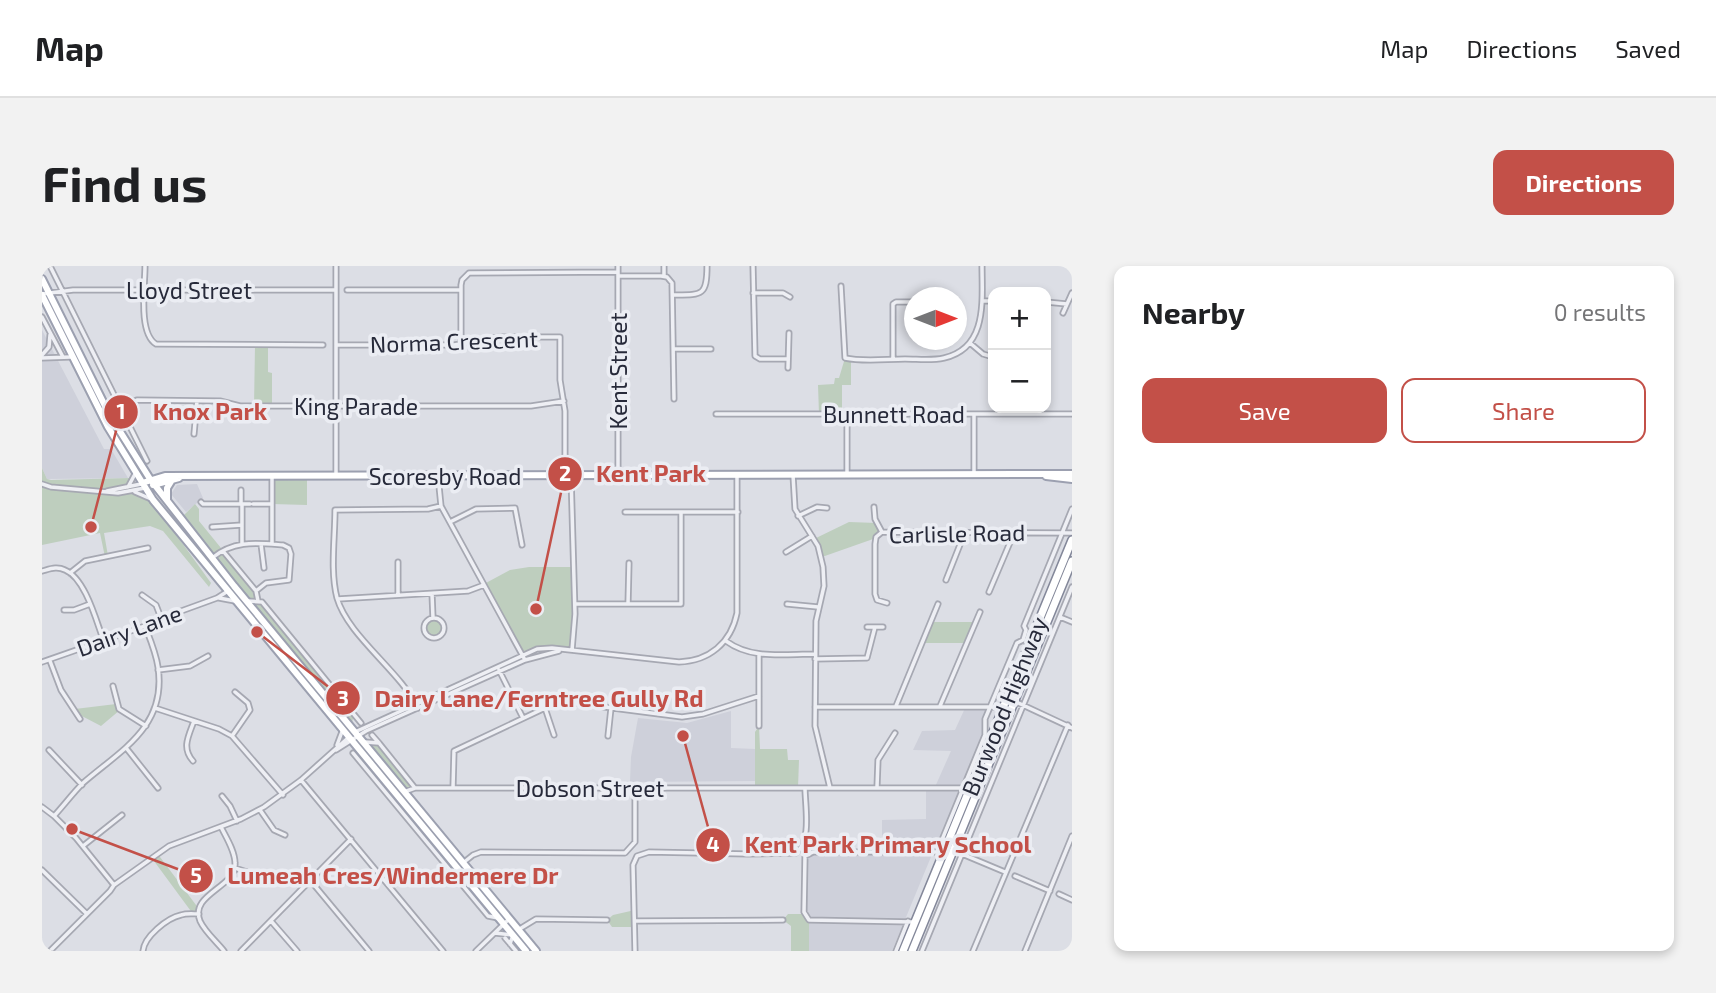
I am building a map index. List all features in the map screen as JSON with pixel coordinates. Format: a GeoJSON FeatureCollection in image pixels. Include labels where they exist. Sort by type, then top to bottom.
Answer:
{"type":"FeatureCollection","features":[{"type":"Feature","properties":{"kind":"highway","name":"Burwood Highway"},"geometry":{"type":"LineString","coordinates":[[912,951],[971,788],[1072,540]]}},
{"type":"Feature","properties":{"kind":"highway","name":"Burwood Highway"},"geometry":{"type":"LineString","coordinates":[[903,951],[941,852],[1014,701],[1072,561]]}},
{"type":"Feature","properties":{"kind":"main road"},"geometry":{"type":"LineString","coordinates":[[42,279],[44,294],[109,414],[144,464],[152,482],[212,558],[236,601],[343,729],[410,792],[463,863],[501,921]]}},
{"type":"Feature","properties":{"kind":"main road"},"geometry":{"type":"LineString","coordinates":[[76,355],[108,427],[153,500],[231,588],[246,601],[501,921],[536,951]]}},
{"type":"Feature","properties":{"kind":"main road"},"geometry":{"type":"LineString","coordinates":[[144,464],[165,475]]}},
{"type":"Feature","properties":{"kind":"main road","name":"Scoresby Road"},"geometry":{"type":"LineString","coordinates":[[152,482],[165,475],[1072,474]]}},
{"type":"Feature","properties":{"kind":"main road","name":"Scoresby Road"},"geometry":{"type":"LineString","coordinates":[[1041,475],[1072,479]]}},
{"type":"Feature","properties":{"kind":"main road","name":"Scoresby Road"},"geometry":{"type":"LineString","coordinates":[[152,482],[184,476]]}},
{"type":"Feature","properties":{"kind":"main road"},"geometry":{"type":"LineString","coordinates":[[167,500],[167,488],[172,480]]}},
{"type":"Feature","properties":{"kind":"main road"},"geometry":{"type":"LineString","coordinates":[[143,486],[152,482]]}},
{"type":"Feature","properties":{"kind":"main road"},"geometry":{"type":"LineString","coordinates":[[516,932],[526,951]]}},
{"type":"Feature","properties":{"kind":"street"},"geometry":{"type":"LineString","coordinates":[[50,266],[120,408],[144,464]]}},
{"type":"Feature","properties":{"kind":"street"},"geometry":{"type":"LineString","coordinates":[[145,266],[145,329],[149,340],[156,344],[323,345]]}},
{"type":"Feature","properties":{"kind":"street"},"geometry":{"type":"LineString","coordinates":[[336,266],[336,476]]}},
{"type":"Feature","properties":{"kind":"street"},"geometry":{"type":"LineString","coordinates":[[467,266],[469,273]]}},
{"type":"Feature","properties":{"kind":"street","name":"Kent Street"},"geometry":{"type":"LineString","coordinates":[[618,266],[618,475]]}},
{"type":"Feature","properties":{"kind":"street"},"geometry":{"type":"LineString","coordinates":[[664,266],[664,276]]}},
{"type":"Feature","properties":{"kind":"street"},"geometry":{"type":"LineString","coordinates":[[674,295],[701,293],[707,284],[708,266]]}},
{"type":"Feature","properties":{"kind":"street"},"geometry":{"type":"LineString","coordinates":[[753,266],[755,357],[788,359]]}},
{"type":"Feature","properties":{"kind":"street"},"geometry":{"type":"LineString","coordinates":[[841,286],[844,357],[943,358],[958,353],[970,343],[980,324],[982,266]]}},
{"type":"Feature","properties":{"kind":"street"},"geometry":{"type":"LineString","coordinates":[[450,290],[469,273],[516,269],[664,276],[673,284],[674,295],[674,399]]}},
{"type":"Feature","properties":{"kind":"street"},"geometry":{"type":"LineString","coordinates":[[461,344],[462,281]]}},
{"type":"Feature","properties":{"kind":"street","name":"Lloyd Street"},"geometry":{"type":"LineString","coordinates":[[44,294],[62,291],[335,290]]}},
{"type":"Feature","properties":{"kind":"street"},"geometry":{"type":"LineString","coordinates":[[347,290],[461,290]]}},
{"type":"Feature","properties":{"kind":"street"},"geometry":{"type":"LineString","coordinates":[[753,293],[782,293],[790,297]]}},
{"type":"Feature","properties":{"kind":"street"},"geometry":{"type":"LineString","coordinates":[[1063,313],[1072,293]]}},
{"type":"Feature","properties":{"kind":"street"},"geometry":{"type":"LineString","coordinates":[[982,301],[988,301]]}},
{"type":"Feature","properties":{"kind":"street"},"geometry":{"type":"LineString","coordinates":[[893,359],[893,304],[904,302]]}},
{"type":"Feature","properties":{"kind":"street"},"geometry":{"type":"LineString","coordinates":[[1051,302],[1067,304]]}},
{"type":"Feature","properties":{"kind":"street"},"geometry":{"type":"LineString","coordinates":[[42,317],[62,357]]}},
{"type":"Feature","properties":{"kind":"street"},"geometry":{"type":"LineString","coordinates":[[42,357],[49,347],[50,332]]}},
{"type":"Feature","properties":{"kind":"street"},"geometry":{"type":"LineString","coordinates":[[788,368],[789,333]]}},
{"type":"Feature","properties":{"kind":"street","name":"Norma Crescent"},"geometry":{"type":"LineString","coordinates":[[336,345],[461,344],[499,337],[560,337],[560,377],[564,401],[575,604],[572,650]]}},
{"type":"Feature","properties":{"kind":"street"},"geometry":{"type":"LineString","coordinates":[[970,343],[982,354],[988,356]]}},
{"type":"Feature","properties":{"kind":"street"},"geometry":{"type":"LineString","coordinates":[[674,349],[711,349]]}},
{"type":"Feature","properties":{"kind":"street"},"geometry":{"type":"LineString","coordinates":[[42,357],[76,355]]}},
{"type":"Feature","properties":{"kind":"street","name":"King Parade"},"geometry":{"type":"LineString","coordinates":[[109,414],[137,400],[223,401],[240,406],[536,406],[564,401]]}},
{"type":"Feature","properties":{"kind":"street"},"geometry":{"type":"LineString","coordinates":[[194,434],[197,401]]}},
{"type":"Feature","properties":{"kind":"street","name":"Bunnett Road"},"geometry":{"type":"LineString","coordinates":[[716,414],[1072,414]]}},
{"type":"Feature","properties":{"kind":"street"},"geometry":{"type":"LineString","coordinates":[[847,414],[847,475]]}},
{"type":"Feature","properties":{"kind":"street"},"geometry":{"type":"LineString","coordinates":[[974,414],[974,475]]}},
{"type":"Feature","properties":{"kind":"street"},"geometry":{"type":"LineString","coordinates":[[126,488],[135,474]]}},
{"type":"Feature","properties":{"kind":"street"},"geometry":{"type":"LineString","coordinates":[[50,951],[114,885],[169,846],[260,810],[283,795],[335,749],[522,654],[544,648],[683,662],[707,656],[725,641],[734,626],[737,613],[737,475]]}},
{"type":"Feature","properties":{"kind":"street"},"geometry":{"type":"LineString","coordinates":[[793,475],[794,503],[798,516],[820,553],[824,572],[818,607],[815,657],[816,734],[830,788]]}},
{"type":"Feature","properties":{"kind":"street"},"geometry":{"type":"LineString","coordinates":[[272,476],[272,544]]}},
{"type":"Feature","properties":{"kind":"street"},"geometry":{"type":"LineString","coordinates":[[438,476],[441,506],[525,660]]}},
{"type":"Feature","properties":{"kind":"street"},"geometry":{"type":"LineString","coordinates":[[42,484],[118,493],[133,492],[153,500]]}},
{"type":"Feature","properties":{"kind":"street"},"geometry":{"type":"LineString","coordinates":[[105,491],[143,486]]}},
{"type":"Feature","properties":{"kind":"street"},"geometry":{"type":"LineString","coordinates":[[133,492],[143,486]]}},
{"type":"Feature","properties":{"kind":"street"},"geometry":{"type":"LineString","coordinates":[[241,491],[242,543]]}},
{"type":"Feature","properties":{"kind":"street"},"geometry":{"type":"LineString","coordinates":[[201,502],[272,504]]}},
{"type":"Feature","properties":{"kind":"street"},"geometry":{"type":"LineString","coordinates":[[418,708],[348,619],[338,599],[335,580],[335,510],[428,509],[441,506]]}},
{"type":"Feature","properties":{"kind":"street"},"geometry":{"type":"LineString","coordinates":[[874,506],[875,519],[882,532]]}},
{"type":"Feature","properties":{"kind":"street"},"geometry":{"type":"LineString","coordinates":[[798,516],[817,507],[827,508]]}},
{"type":"Feature","properties":{"kind":"street"},"geometry":{"type":"LineString","coordinates":[[450,522],[476,509],[515,508],[522,545]]}},
{"type":"Feature","properties":{"kind":"street","name":"Burwood Highway"},"geometry":{"type":"LineString","coordinates":[[981,730],[1016,643],[1022,642],[1026,630],[1024,625],[1072,509]]}},
{"type":"Feature","properties":{"kind":"street"},"geometry":{"type":"LineString","coordinates":[[625,512],[738,512]]}},
{"type":"Feature","properties":{"kind":"street"},"geometry":{"type":"LineString","coordinates":[[575,604],[681,604],[681,512]]}},
{"type":"Feature","properties":{"kind":"street"},"geometry":{"type":"LineString","coordinates":[[212,527],[242,525]]}},
{"type":"Feature","properties":{"kind":"street","name":"Carlisle Road"},"geometry":{"type":"LineString","coordinates":[[887,603],[877,600],[874,594],[875,542],[882,532],[1072,533]]}},
{"type":"Feature","properties":{"kind":"street"},"geometry":{"type":"LineString","coordinates":[[946,580],[965,532]]}},
{"type":"Feature","properties":{"kind":"street"},"geometry":{"type":"LineString","coordinates":[[989,592],[1014,532]]}},
{"type":"Feature","properties":{"kind":"street"},"geometry":{"type":"LineString","coordinates":[[786,552],[812,536]]}},
{"type":"Feature","properties":{"kind":"street"},"geometry":{"type":"LineString","coordinates":[[212,558],[242,543],[284,545],[290,549],[291,577],[285,582],[265,583],[256,591]]}},
{"type":"Feature","properties":{"kind":"street"},"geometry":{"type":"LineString","coordinates":[[261,544],[264,568]]}},
{"type":"Feature","properties":{"kind":"street"},"geometry":{"type":"LineString","coordinates":[[70,573],[85,561],[148,548]]}},
{"type":"Feature","properties":{"kind":"street"},"geometry":{"type":"LineString","coordinates":[[223,551],[256,591],[258,601]]}},
{"type":"Feature","properties":{"kind":"street"},"geometry":{"type":"LineString","coordinates":[[398,562],[398,595]]}},
{"type":"Feature","properties":{"kind":"street"},"geometry":{"type":"LineString","coordinates":[[628,604],[629,563]]}},
{"type":"Feature","properties":{"kind":"street"},"geometry":{"type":"LineString","coordinates":[[42,571],[58,568],[70,573],[80,584],[103,639]]}},
{"type":"Feature","properties":{"kind":"street"},"geometry":{"type":"LineString","coordinates":[[338,599],[468,592],[484,585]]}},
{"type":"Feature","properties":{"kind":"street","name":"Burwood Highway"},"geometry":{"type":"LineString","coordinates":[[922,951],[1072,587]]}},
{"type":"Feature","properties":{"kind":"street","name":"Dairy Lane"},"geometry":{"type":"LineString","coordinates":[[42,662],[145,626],[216,598],[231,588]]}},
{"type":"Feature","properties":{"kind":"street"},"geometry":{"type":"LineString","coordinates":[[432,594],[433,618]]}},
{"type":"Feature","properties":{"kind":"street"},"geometry":{"type":"LineString","coordinates":[[142,595],[156,605],[161,618]]}},
{"type":"Feature","properties":{"kind":"street","name":"Dairy Lane"},"geometry":{"type":"LineString","coordinates":[[216,598],[236,601]]}},
{"type":"Feature","properties":{"kind":"street"},"geometry":{"type":"LineString","coordinates":[[246,601],[258,601],[266,607],[361,723]]}},
{"type":"Feature","properties":{"kind":"street"},"geometry":{"type":"LineString","coordinates":[[64,610],[90,604]]}},
{"type":"Feature","properties":{"kind":"street"},"geometry":{"type":"LineString","coordinates":[[787,604],[818,607]]}},
{"type":"Feature","properties":{"kind":"street"},"geometry":{"type":"LineString","coordinates":[[896,706],[938,604]]}},
{"type":"Feature","properties":{"kind":"street"},"geometry":{"type":"LineString","coordinates":[[940,706],[980,612]]}},
{"type":"Feature","properties":{"kind":"street"},"geometry":{"type":"LineString","coordinates":[[1060,617],[1072,622]]}},
{"type":"Feature","properties":{"kind":"street"},"geometry":{"type":"LineString","coordinates":[[433,618],[440,620],[444,629],[441,636],[435,639],[426,635],[424,629],[425,622],[433,618]]}},
{"type":"Feature","properties":{"kind":"street"},"geometry":{"type":"LineString","coordinates":[[54,816],[82,785],[127,749],[146,726],[155,708],[158,670],[145,626]]}},
{"type":"Feature","properties":{"kind":"street"},"geometry":{"type":"LineString","coordinates":[[867,627],[883,627]]}},
{"type":"Feature","properties":{"kind":"street"},"geometry":{"type":"LineString","coordinates":[[725,641],[742,651],[759,654],[867,658],[876,628]]}},
{"type":"Feature","properties":{"kind":"street"},"geometry":{"type":"LineString","coordinates":[[355,739],[368,724],[415,703],[499,668],[543,653],[564,650]]}},
{"type":"Feature","properties":{"kind":"street"},"geometry":{"type":"LineString","coordinates":[[759,654],[760,726]]}},
{"type":"Feature","properties":{"kind":"street"},"geometry":{"type":"LineString","coordinates":[[158,670],[190,666],[208,656]]}},
{"type":"Feature","properties":{"kind":"street"},"geometry":{"type":"LineString","coordinates":[[50,661],[61,690],[80,719]]}},
{"type":"Feature","properties":{"kind":"street"},"geometry":{"type":"LineString","coordinates":[[499,668],[523,718]]}},
{"type":"Feature","properties":{"kind":"street"},"geometry":{"type":"LineString","coordinates":[[113,686],[116,704],[120,710],[146,726]]}},
{"type":"Feature","properties":{"kind":"street"},"geometry":{"type":"LineString","coordinates":[[232,736],[250,710],[248,703],[235,692]]}},
{"type":"Feature","properties":{"kind":"street"},"geometry":{"type":"LineString","coordinates":[[453,788],[452,751],[544,708],[567,703],[686,717],[759,696]]}},
{"type":"Feature","properties":{"kind":"street"},"geometry":{"type":"LineString","coordinates":[[973,951],[1070,726],[1014,701]]}},
{"type":"Feature","properties":{"kind":"street"},"geometry":{"type":"LineString","coordinates":[[816,706],[1003,707]]}},
{"type":"Feature","properties":{"kind":"street"},"geometry":{"type":"LineString","coordinates":[[155,708],[232,736],[283,795]]}},
{"type":"Feature","properties":{"kind":"street"},"geometry":{"type":"LineString","coordinates":[[544,708],[554,735]]}},
{"type":"Feature","properties":{"kind":"street"},"geometry":{"type":"LineString","coordinates":[[608,736],[611,708]]}},
{"type":"Feature","properties":{"kind":"street"},"geometry":{"type":"LineString","coordinates":[[354,714],[357,759],[488,916],[501,921],[495,933],[476,951]]}},
{"type":"Feature","properties":{"kind":"street","name":"Burwood Highway"},"geometry":{"type":"LineString","coordinates":[[971,788],[985,735],[985,719]]}},
{"type":"Feature","properties":{"kind":"street"},"geometry":{"type":"LineString","coordinates":[[192,761],[186,749],[194,720]]}},
{"type":"Feature","properties":{"kind":"street"},"geometry":{"type":"LineString","coordinates":[[368,724],[410,792]]}},
{"type":"Feature","properties":{"kind":"street"},"geometry":{"type":"LineString","coordinates":[[335,749],[343,729]]}},
{"type":"Feature","properties":{"kind":"street"},"geometry":{"type":"LineString","coordinates":[[877,788],[878,759],[895,733]]}},
{"type":"Feature","properties":{"kind":"street"},"geometry":{"type":"LineString","coordinates":[[355,739],[379,743]]}},
{"type":"Feature","properties":{"kind":"street"},"geometry":{"type":"LineString","coordinates":[[127,749],[158,788]]}},
{"type":"Feature","properties":{"kind":"street"},"geometry":{"type":"LineString","coordinates":[[49,750],[82,785]]}},
{"type":"Feature","properties":{"kind":"street"},"geometry":{"type":"LineString","coordinates":[[301,780],[443,951]]}},
{"type":"Feature","properties":{"kind":"street","name":"Dobson Street"},"geometry":{"type":"LineString","coordinates":[[410,792],[453,788],[971,788]]}},
{"type":"Feature","properties":{"kind":"street"},"geometry":{"type":"LineString","coordinates":[[463,863],[481,852],[625,853],[635,842],[635,788]]}},
{"type":"Feature","properties":{"kind":"street"},"geometry":{"type":"LineString","coordinates":[[635,951],[632,865],[639,855],[649,852],[796,853],[805,840],[805,788]]}},
{"type":"Feature","properties":{"kind":"street"},"geometry":{"type":"LineString","coordinates":[[222,796],[237,821]]}},
{"type":"Feature","properties":{"kind":"street"},"geometry":{"type":"LineString","coordinates":[[42,807],[83,846],[114,885]]}},
{"type":"Feature","properties":{"kind":"street"},"geometry":{"type":"LineString","coordinates":[[260,810],[274,830],[285,835]]}},
{"type":"Feature","properties":{"kind":"street"},"geometry":{"type":"LineString","coordinates":[[83,846],[122,815]]}},
{"type":"Feature","properties":{"kind":"street"},"geometry":{"type":"LineString","coordinates":[[222,827],[235,859],[235,868],[203,901],[199,914],[204,926],[224,951]]}},
{"type":"Feature","properties":{"kind":"street"},"geometry":{"type":"LineString","coordinates":[[1025,951],[1072,836]]}},
{"type":"Feature","properties":{"kind":"street"},"geometry":{"type":"LineString","coordinates":[[241,951],[351,839]]}},
{"type":"Feature","properties":{"kind":"street"},"geometry":{"type":"LineString","coordinates":[[912,922],[809,920],[804,910],[806,856],[813,852],[941,852]]}},
{"type":"Feature","properties":{"kind":"street"},"geometry":{"type":"LineString","coordinates":[[962,854],[1005,872]]}},
{"type":"Feature","properties":{"kind":"street"},"geometry":{"type":"LineString","coordinates":[[235,868],[247,872]]}},
{"type":"Feature","properties":{"kind":"street"},"geometry":{"type":"LineString","coordinates":[[42,870],[87,914]]}},
{"type":"Feature","properties":{"kind":"street"},"geometry":{"type":"LineString","coordinates":[[1015,876],[1050,891]]}},
{"type":"Feature","properties":{"kind":"street"},"geometry":{"type":"LineString","coordinates":[[310,880],[369,951]]}},
{"type":"Feature","properties":{"kind":"street"},"geometry":{"type":"LineString","coordinates":[[1059,894],[1072,900]]}},
{"type":"Feature","properties":{"kind":"street"},"geometry":{"type":"LineString","coordinates":[[143,951],[146,941],[172,919],[184,914],[199,914]]}},
{"type":"Feature","properties":{"kind":"street"},"geometry":{"type":"LineString","coordinates":[[495,933],[516,932],[536,919],[607,920]]}},
{"type":"Feature","properties":{"kind":"street"},"geometry":{"type":"LineString","coordinates":[[271,920],[296,951]]}},
{"type":"Feature","properties":{"kind":"street"},"geometry":{"type":"LineString","coordinates":[[635,921],[783,920]]}},
{"type":"Feature","properties":{"kind":"street","name":"Burwood Highway"},"geometry":{"type":"LineString","coordinates":[[896,951],[912,922]]}},
{"type":"Feature","properties":{"kind":"street"},"geometry":{"type":"LineString","coordinates":[[510,944],[516,932]]}},
{"type":"Feature","properties":{"kind":"street"},"geometry":{"type":"LineString","coordinates":[[505,937],[516,951]]}},
{"type":"Feature","properties":{"kind":"shaded area"},"geometry":{"type":"Polygon","coordinates":[[[42,330],[104,449],[111,449],[128,478],[47,479],[42,468],[42,330]]]}},
{"type":"Feature","properties":{"kind":"shaded area"},"geometry":{"type":"Polygon","coordinates":[[[197,484],[203,498],[186,512],[171,494],[177,485],[197,484]]]}},
{"type":"Feature","properties":{"kind":"shaded area"},"geometry":{"type":"Polygon","coordinates":[[[966,706],[991,706],[985,719],[986,730],[937,852],[933,852],[892,951],[809,951],[804,861],[809,853],[882,852],[882,820],[926,819],[926,788],[935,787],[951,751],[913,750],[922,731],[955,730],[966,706]]]}},
{"type":"Feature","properties":{"kind":"shaded area"},"geometry":{"type":"Polygon","coordinates":[[[731,711],[731,748],[755,749],[755,781],[630,782],[631,757],[638,718],[687,723],[731,711]]]}},
{"type":"Feature","properties":{"kind":"green space"},"geometry":{"type":"Polygon","coordinates":[[[255,345],[268,345],[268,372],[272,373],[272,406],[254,406],[255,345]]]}},
{"type":"Feature","properties":{"kind":"green space"},"geometry":{"type":"Polygon","coordinates":[[[845,358],[851,359],[851,385],[842,385],[842,414],[819,414],[818,385],[834,384],[835,378],[839,378],[845,358]]]}},
{"type":"Feature","properties":{"kind":"green space"},"geometry":{"type":"Polygon","coordinates":[[[42,468],[47,479],[51,480],[130,478],[167,522],[211,583],[209,587],[163,531],[150,526],[104,533],[108,556],[105,557],[100,533],[42,545],[42,468]]]}},
{"type":"Feature","properties":{"kind":"green space"},"geometry":{"type":"Polygon","coordinates":[[[272,476],[307,476],[307,505],[272,504],[272,476]]]}},
{"type":"Feature","properties":{"kind":"green space"},"geometry":{"type":"Polygon","coordinates":[[[195,504],[199,509],[199,521],[256,591],[258,601],[354,714],[351,727],[181,518],[195,504]]]}},
{"type":"Feature","properties":{"kind":"green space"},"geometry":{"type":"Polygon","coordinates":[[[849,522],[877,523],[882,532],[876,538],[822,557],[814,539],[849,522]]]}},
{"type":"Feature","properties":{"kind":"green space"},"geometry":{"type":"Polygon","coordinates":[[[529,567],[574,567],[575,614],[572,650],[544,648],[522,654],[484,584],[510,570],[529,567]]]}},
{"type":"Feature","properties":{"kind":"green space"},"geometry":{"type":"Polygon","coordinates":[[[434,618],[441,621],[444,628],[441,635],[434,638],[427,635],[424,628],[427,621],[434,618]]]}},
{"type":"Feature","properties":{"kind":"green space"},"geometry":{"type":"Polygon","coordinates":[[[931,622],[976,622],[966,643],[922,643],[931,622]]]}},
{"type":"Feature","properties":{"kind":"green space"},"geometry":{"type":"Polygon","coordinates":[[[116,704],[120,710],[101,726],[78,714],[75,709],[116,704]]]}},
{"type":"Feature","properties":{"kind":"green space"},"geometry":{"type":"Polygon","coordinates":[[[759,726],[760,749],[787,749],[788,760],[799,760],[798,788],[755,788],[755,732],[759,726]]]}},
{"type":"Feature","properties":{"kind":"green space"},"geometry":{"type":"Polygon","coordinates":[[[363,742],[379,743],[415,788],[404,792],[363,742]]]}},
{"type":"Feature","properties":{"kind":"green space"},"geometry":{"type":"Polygon","coordinates":[[[157,853],[199,909],[199,914],[193,914],[151,857],[157,853]]]}},
{"type":"Feature","properties":{"kind":"green space"},"geometry":{"type":"Polygon","coordinates":[[[635,910],[635,927],[612,927],[607,920],[613,915],[635,910]]]}},
{"type":"Feature","properties":{"kind":"green space"},"geometry":{"type":"Polygon","coordinates":[[[788,914],[805,914],[809,920],[809,951],[791,951],[791,926],[783,920],[788,914]]]}},
{"type":"Feature","properties":{"kind":"place","name":"Knox Park"},"geometry":{"type":"Point","coordinates":[91,527]}},
{"type":"Feature","properties":{"kind":"place","name":"Kent Park"},"geometry":{"type":"Point","coordinates":[536,609]}},
{"type":"Feature","properties":{"kind":"place","name":"Dairy Lane/Ferntree Gully Rd"},"geometry":{"type":"Point","coordinates":[257,632]}},
{"type":"Feature","properties":{"kind":"place","name":"Kent Park Primary School"},"geometry":{"type":"Point","coordinates":[683,736]}},
{"type":"Feature","properties":{"kind":"place","name":"Lumeah Cres/Windermere Dr"},"geometry":{"type":"Point","coordinates":[72,829]}}]}
